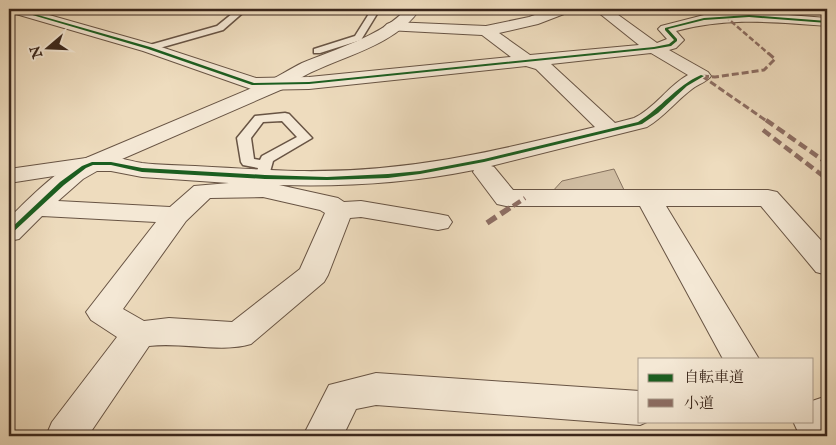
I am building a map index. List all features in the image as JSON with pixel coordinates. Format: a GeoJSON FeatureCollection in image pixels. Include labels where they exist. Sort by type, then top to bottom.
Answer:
{"type":"FeatureCollection","features":[{"type":"Feature","properties":{"kind":"street"},"geometry":{"type":"LineString","coordinates":[[14,9],[149,48],[254,84],[309,83],[654,48],[670,45],[676,40],[662,24],[704,19],[749,16],[827,22]]}},
{"type":"Feature","properties":{"kind":"street"},"geometry":{"type":"LineString","coordinates":[[9,233],[73,175],[91,164],[278,84],[298,72],[392,27],[410,15],[412,9]]}},
{"type":"Feature","properties":{"kind":"street"},"geometry":{"type":"LineString","coordinates":[[392,27],[486,31],[533,21],[562,10],[581,9]]}},
{"type":"Feature","properties":{"kind":"street"},"geometry":{"type":"LineString","coordinates":[[9,176],[91,164],[114,164],[142,170],[264,171],[341,178],[388,176],[446,168],[561,144],[640,123],[652,117],[693,79],[702,76],[654,48],[601,9]]}},
{"type":"Feature","properties":{"kind":"street"},"geometry":{"type":"LineString","coordinates":[[486,31],[527,61],[542,65],[610,130]]}},
{"type":"Feature","properties":{"kind":"street"},"geometry":{"type":"LineString","coordinates":[[486,172],[506,198],[768,198],[827,265]]}},
{"type":"Feature","properties":{"kind":"street"},"geometry":{"type":"LineString","coordinates":[[339,211],[312,275],[239,335],[169,330],[139,334],[103,312],[176,215],[203,191],[263,189],[329,204],[339,211],[361,209],[438,222]]}},
{"type":"Feature","properties":{"kind":"street"},"geometry":{"type":"LineString","coordinates":[[648,197],[740,358]]}},
{"type":"Feature","properties":{"kind":"street"},"geometry":{"type":"LineString","coordinates":[[36,208],[176,215]]}},
{"type":"Feature","properties":{"kind":"street"},"geometry":{"type":"LineString","coordinates":[[66,435],[139,334]]}},
{"type":"Feature","properties":{"kind":"street"},"geometry":{"type":"LineString","coordinates":[[323,436],[343,396],[376,389],[638,408]]}},
{"type":"Feature","properties":{"kind":"street"},"geometry":{"type":"LineString","coordinates":[[814,419],[827,413]]}},
{"type":"Feature","properties":{"kind":"lane"},"geometry":{"type":"LineString","coordinates":[[149,48],[220,28],[243,9]]}},
{"type":"Feature","properties":{"kind":"lane"},"geometry":{"type":"LineString","coordinates":[[317,51],[358,38],[376,9]]}},
{"type":"Feature","properties":{"kind":"lane"},"geometry":{"type":"LineString","coordinates":[[285,117],[305,138],[267,159],[264,171],[248,162],[244,138],[259,119],[285,117]]}},
{"type":"Feature","properties":{"kind":"shaded area"},"geometry":{"type":"Polygon","coordinates":[[[614,169],[625,192],[551,193],[562,181],[614,169]]]}},
{"type":"Feature","properties":{"kind":"marked path"},"geometry":{"type":"LineString","coordinates":[[702,76],[715,77],[764,70],[775,59],[726,17],[721,9]]}},
{"type":"Feature","properties":{"kind":"marked path"},"geometry":{"type":"LineString","coordinates":[[702,76],[827,163]]}},
{"type":"Feature","properties":{"kind":"marked path"},"geometry":{"type":"LineString","coordinates":[[763,130],[827,179]]}},
{"type":"Feature","properties":{"kind":"marked path"},"geometry":{"type":"LineString","coordinates":[[487,223],[525,198]]}},
{"type":"Feature","properties":{"kind":"cycle path"},"geometry":{"type":"LineString","coordinates":[[14,9],[149,48],[254,84],[309,83],[654,48],[670,45],[676,40],[666,29],[704,19],[749,16],[827,22]]}},
{"type":"Feature","properties":{"kind":"cycle path"},"geometry":{"type":"LineString","coordinates":[[9,233],[62,183],[84,167],[92,164],[111,164],[142,170],[234,176],[327,179],[388,176],[420,172],[484,161],[640,123],[656,112],[677,91],[702,76]]}}]}
